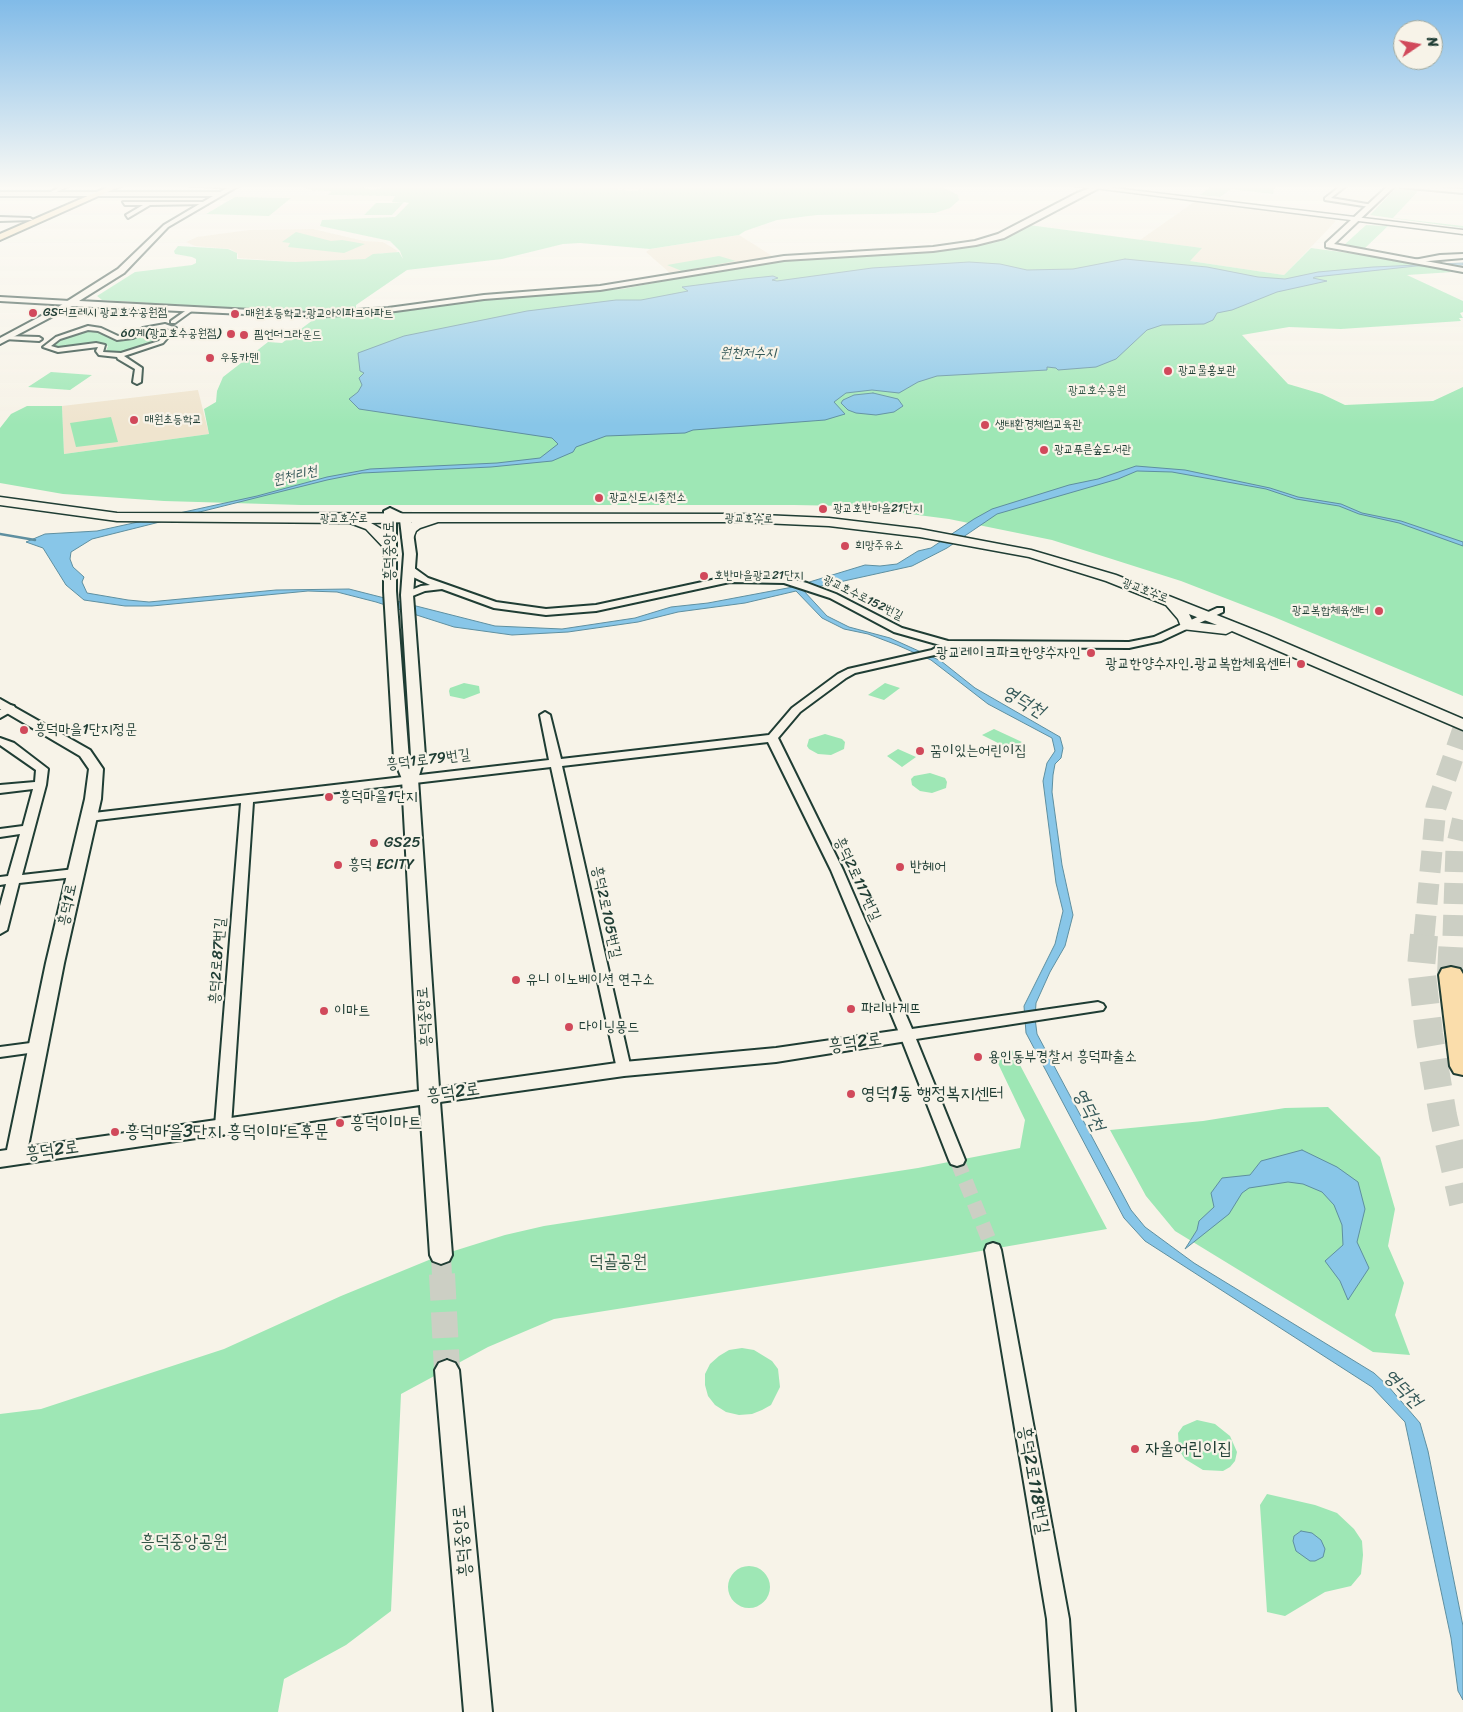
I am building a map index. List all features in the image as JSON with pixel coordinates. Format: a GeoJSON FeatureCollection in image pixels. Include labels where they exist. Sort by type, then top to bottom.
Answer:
{"type":"FeatureCollection","features":[{"type":"Feature","properties":{"kind":"highway"},"geometry":{"type":"LineString","coordinates":[[1451,975],[1463,1066]]}},
{"type":"Feature","properties":{"kind":"main road"},"geometry":{"type":"LineString","coordinates":[[0,490],[35,499]]}},
{"type":"Feature","properties":{"kind":"main road","name":"광교호수로"},"geometry":{"type":"LineString","coordinates":[[0,495],[110,508],[150,510],[389,515],[740,512],[834,516],[1076,558],[1173,590],[1262,638],[1463,725]]}},
{"type":"Feature","properties":{"kind":"main road","name":"광교호수로"},"geometry":{"type":"LineString","coordinates":[[0,502],[117,517],[323,519],[389,515],[405,518],[740,518],[829,522],[924,531]]}},
{"type":"Feature","properties":{"kind":"main road"},"geometry":{"type":"LineString","coordinates":[[408,538],[410,530],[416,526],[462,518]]}},
{"type":"Feature","properties":{"kind":"main road"},"geometry":{"type":"LineString","coordinates":[[323,519],[370,526],[380,533],[388,546]]}},
{"type":"Feature","properties":{"kind":"main road","name":"광교호수로"},"geometry":{"type":"LineString","coordinates":[[983,541],[1064,562],[1166,599],[1213,613],[1463,714]]}},
{"type":"Feature","properties":{"kind":"main road"},"geometry":{"type":"LineString","coordinates":[[1166,599],[1178,608],[1185,618],[1186,626],[1226,630],[1262,638]]}},
{"type":"Feature","properties":{"kind":"street"},"geometry":{"type":"LineString","coordinates":[[3,339],[70,303],[121,271],[127,265]]}},
{"type":"Feature","properties":{"kind":"street"},"geometry":{"type":"LineString","coordinates":[[0,299],[298,315],[344,314],[476,297],[628,285],[744,265]]}},
{"type":"Feature","properties":{"kind":"street"},"geometry":{"type":"LineString","coordinates":[[1438,265],[1462,270]]}},
{"type":"Feature","properties":{"kind":"street"},"geometry":{"type":"LineString","coordinates":[[173,322],[190,310]]}},
{"type":"Feature","properties":{"kind":"street"},"geometry":{"type":"LineString","coordinates":[[160,326],[173,328],[157,345],[121,355],[101,354],[99,352],[104,348],[103,346],[96,345],[58,350],[46,347],[58,338],[88,328],[99,329],[117,338],[131,337],[145,329],[160,326]]}},
{"type":"Feature","properties":{"kind":"street"},"geometry":{"type":"LineString","coordinates":[[3,339],[39,340]]}},
{"type":"Feature","properties":{"kind":"street"},"geometry":{"type":"LineString","coordinates":[[121,355],[120,358],[139,368],[137,382]]}},
{"type":"Feature","properties":{"kind":"street","name":"흥덕중앙로"},"geometry":{"type":"LineString","coordinates":[[389,515],[390,591],[401,759],[410,779],[417,917],[441,1255]]}},
{"type":"Feature","properties":{"kind":"street","name":"흥덕중앙로"},"geometry":{"type":"LineString","coordinates":[[405,518],[410,568],[407,595],[418,756],[410,779]]}},
{"type":"Feature","properties":{"kind":"street","name":"광교호수로152번길"},"geometry":{"type":"LineString","coordinates":[[410,568],[414,574],[425,580],[510,608],[566,612],[596,608],[730,578],[769,578],[795,582],[833,596],[898,630],[948,644],[1129,645],[1157,639],[1213,613]]}},
{"type":"Feature","properties":{"kind":"street"},"geometry":{"type":"LineString","coordinates":[[407,595],[419,589],[430,587],[466,595]]}},
{"type":"Feature","properties":{"kind":"street"},"geometry":{"type":"LineString","coordinates":[[772,738],[796,710],[842,676],[852,671],[934,652],[948,644]]}},
{"type":"Feature","properties":{"kind":"street","name":"흥덕1로"},"geometry":{"type":"LineString","coordinates":[[3,709],[85,753],[96,769],[88,817],[38,1047],[8,1158]]}},
{"type":"Feature","properties":{"kind":"street","name":"흥덕2로105번길"},"geometry":{"type":"LineString","coordinates":[[545,715],[624,1070]]}},
{"type":"Feature","properties":{"kind":"street","name":"흥덕1로79번길"},"geometry":{"type":"LineString","coordinates":[[88,817],[772,738]]}},
{"type":"Feature","properties":{"kind":"street","name":"흥덕2로117번길"},"geometry":{"type":"LineString","coordinates":[[772,738],[837,870],[907,1035]]}},
{"type":"Feature","properties":{"kind":"street"},"geometry":{"type":"LineString","coordinates":[[0,930],[40,785],[42,770],[3,746]]}},
{"type":"Feature","properties":{"kind":"street"},"geometry":{"type":"LineString","coordinates":[[0,789],[40,785]]}},
{"type":"Feature","properties":{"kind":"street","name":"흥덕2로87번길"},"geometry":{"type":"LineString","coordinates":[[223,1126],[247,798]]}},
{"type":"Feature","properties":{"kind":"street"},"geometry":{"type":"LineString","coordinates":[[0,833],[28,829]]}},
{"type":"Feature","properties":{"kind":"street"},"geometry":{"type":"LineString","coordinates":[[0,881],[75,872]]}},
{"type":"Feature","properties":{"kind":"street"},"geometry":{"type":"LineString","coordinates":[[957,1160],[907,1035],[1098,1007]]}},
{"type":"Feature","properties":{"kind":"street","name":"흥덕2로"},"geometry":{"type":"LineString","coordinates":[[8,1158],[431,1096],[624,1070],[776,1055],[907,1035]]}},
{"type":"Feature","properties":{"kind":"street"},"geometry":{"type":"LineString","coordinates":[[0,1052],[38,1047]]}},
{"type":"Feature","properties":{"kind":"street","name":"흥덕2로118번길"},"geometry":{"type":"LineString","coordinates":[[993,1250],[1058,1618],[1064,1712]]}},
{"type":"Feature","properties":{"kind":"street","name":"흥덕중앙로"},"geometry":{"type":"LineString","coordinates":[[447,1370],[478,1712]]}},
{"type":"Feature","properties":{"kind":"shaded area"},"geometry":{"type":"Polygon","coordinates":[[[661,265],[726,265],[671,274],[661,265]]]}},
{"type":"Feature","properties":{"kind":"shaded area"},"geometry":{"type":"Polygon","coordinates":[[[1215,265],[1294,265],[1284,275],[1215,265]]]}},
{"type":"Feature","properties":{"kind":"shaded area","name":"매원초등학교"},"geometry":{"type":"Polygon","coordinates":[[[198,390],[209,434],[64,454],[62,406],[198,390]]]}},
{"type":"Feature","properties":{"kind":"green space"},"geometry":{"type":"Polygon","coordinates":[[[192,265],[451,265],[407,270],[356,305],[356,310],[343,312],[296,312],[102,300],[97,296],[135,272],[192,265]]]}},
{"type":"Feature","properties":{"kind":"green space"},"geometry":{"type":"Polygon","coordinates":[[[668,265],[715,265],[682,271],[668,265]]]}},
{"type":"Feature","properties":{"kind":"green space","name":"광교호수공원"},"geometry":{"type":"Polygon","coordinates":[[[754,265],[1216,265],[1284,275],[1294,265],[1419,265],[1453,272],[1407,275],[1463,301],[1463,312],[1460,313],[1463,318],[1459,318],[1461,321],[1341,329],[1289,327],[1242,335],[1288,384],[1322,394],[1345,405],[1433,401],[1463,387],[1463,696],[1274,617],[1181,581],[1052,540],[949,519],[848,506],[301,505],[164,501],[63,494],[0,483],[0,428],[11,414],[27,406],[62,406],[64,454],[209,434],[204,409],[216,402],[217,391],[223,377],[268,342],[282,343],[317,317],[377,314],[468,301],[622,289],[754,265]]]}},
{"type":"Feature","properties":{"kind":"green space"},"geometry":{"type":"Polygon","coordinates":[[[164,327],[170,329],[159,342],[121,354],[105,353],[108,346],[103,344],[61,349],[51,347],[65,338],[84,331],[93,330],[110,338],[119,339],[132,338],[146,331],[164,327]]]}},
{"type":"Feature","properties":{"kind":"green space"},"geometry":{"type":"Polygon","coordinates":[[[51,372],[92,375],[70,390],[28,387],[51,372]]]}},
{"type":"Feature","properties":{"kind":"green space"},"geometry":{"type":"Polygon","coordinates":[[[111,417],[118,442],[76,447],[70,423],[111,417]]]}},
{"type":"Feature","properties":{"kind":"green space"},"geometry":{"type":"Polygon","coordinates":[[[464,683],[479,686],[480,693],[464,699],[450,696],[450,688],[464,683]]]}},
{"type":"Feature","properties":{"kind":"green space"},"geometry":{"type":"Polygon","coordinates":[[[885,683],[900,688],[884,700],[868,695],[885,683]]]}},
{"type":"Feature","properties":{"kind":"green space"},"geometry":{"type":"Polygon","coordinates":[[[994,729],[1022,742],[1010,749],[982,735],[994,729]]]}},
{"type":"Feature","properties":{"kind":"green space"},"geometry":{"type":"Polygon","coordinates":[[[825,734],[842,739],[845,742],[844,749],[831,755],[818,754],[809,749],[807,746],[809,739],[825,734]]]}},
{"type":"Feature","properties":{"kind":"green space"},"geometry":{"type":"Polygon","coordinates":[[[898,749],[916,757],[902,767],[887,756],[898,749]]]}},
{"type":"Feature","properties":{"kind":"green space"},"geometry":{"type":"Polygon","coordinates":[[[930,773],[945,778],[947,782],[946,788],[932,793],[920,791],[912,785],[911,779],[914,776],[930,773]]]}},
{"type":"Feature","properties":{"kind":"green space","name":"흥덕중앙공원"},"geometry":{"type":"Polygon","coordinates":[[[1012,1050],[1107,1229],[952,1256],[554,1319],[488,1347],[401,1394],[391,1611],[346,1645],[284,1679],[278,1712],[0,1712],[0,1414],[41,1409],[224,1349],[341,1296],[441,1255],[505,1235],[544,1226],[918,1168],[1020,1148],[1025,1120],[993,1053],[1012,1050]]]}},
{"type":"Feature","properties":{"kind":"green space"},"geometry":{"type":"Polygon","coordinates":[[[1328,1107],[1380,1157],[1395,1209],[1388,1246],[1404,1283],[1395,1315],[1410,1355],[1373,1352],[1175,1231],[1146,1196],[1110,1130],[1203,1121],[1285,1108],[1328,1107]]]}},
{"type":"Feature","properties":{"kind":"green space"},"geometry":{"type":"Polygon","coordinates":[[[742,1348],[754,1350],[772,1361],[778,1369],[780,1387],[771,1405],[752,1414],[739,1415],[726,1412],[715,1405],[708,1396],[705,1374],[710,1364],[719,1356],[729,1350],[742,1348]]]}},
{"type":"Feature","properties":{"kind":"green space"},"geometry":{"type":"Polygon","coordinates":[[[1197,1420],[1215,1424],[1230,1436],[1237,1452],[1235,1461],[1230,1467],[1223,1471],[1203,1470],[1185,1459],[1179,1450],[1178,1433],[1183,1426],[1197,1420]]]}},
{"type":"Feature","properties":{"kind":"green space"},"geometry":{"type":"Polygon","coordinates":[[[1267,1494],[1315,1505],[1337,1513],[1354,1529],[1362,1541],[1363,1555],[1361,1574],[1351,1586],[1325,1592],[1285,1616],[1267,1612],[1260,1505],[1267,1494]]]}},
{"type":"Feature","properties":{"kind":"green space"},"geometry":{"type":"Polygon","coordinates":[[[749,1566],[764,1572],[770,1587],[764,1602],[749,1608],[734,1602],[728,1587],[734,1572],[749,1566]]]}},
{"type":"Feature","properties":{"kind":"water","name":"원천저수지"},"geometry":{"type":"Polygon","coordinates":[[[922,265],[1004,265],[1027,270],[1073,269],[1094,265],[1185,265],[1258,277],[1285,279],[1318,272],[1373,267],[1463,265],[1416,266],[1315,277],[1313,278],[1327,281],[1277,292],[1232,310],[1217,313],[1213,320],[1204,324],[1162,325],[1147,330],[1116,359],[1096,367],[1058,370],[1047,367],[1047,370],[937,376],[918,382],[899,393],[872,390],[846,393],[834,402],[845,414],[825,420],[693,430],[685,433],[606,436],[576,447],[573,452],[552,461],[491,467],[362,473],[327,480],[92,539],[71,552],[70,559],[73,567],[84,577],[82,582],[87,593],[128,600],[149,602],[276,590],[349,589],[495,626],[562,629],[635,618],[671,607],[708,603],[793,587],[865,565],[897,564],[918,551],[931,548],[992,509],[1069,485],[1098,479],[1136,466],[1185,470],[1270,488],[1298,497],[1341,504],[1362,513],[1401,521],[1463,542],[1463,546],[1399,523],[1359,514],[1339,506],[1296,499],[1266,489],[1172,472],[1137,471],[1118,479],[997,514],[947,548],[912,566],[803,590],[827,616],[849,627],[890,638],[941,661],[975,688],[1060,737],[1063,748],[1061,758],[1055,764],[1052,792],[1062,865],[1073,915],[1065,946],[1050,972],[1036,1003],[1037,1034],[1131,1210],[1145,1227],[1194,1263],[1374,1373],[1388,1386],[1420,1423],[1428,1451],[1463,1626],[1463,1700],[1458,1691],[1451,1638],[1405,1422],[1372,1387],[1145,1241],[1124,1218],[1026,1033],[1024,1006],[1055,944],[1063,911],[1056,883],[1043,781],[1047,763],[1055,751],[1052,738],[988,704],[931,660],[868,634],[844,629],[822,618],[796,591],[745,603],[678,612],[638,622],[568,632],[512,635],[454,627],[376,602],[337,592],[308,591],[152,606],[125,606],[84,600],[66,585],[43,548],[26,542],[45,534],[97,531],[257,496],[327,477],[370,469],[497,463],[540,458],[558,444],[552,438],[359,409],[349,399],[358,392],[362,385],[359,378],[364,373],[360,371],[358,353],[404,336],[527,311],[616,300],[641,300],[688,291],[682,287],[773,276],[778,278],[772,280],[777,281],[872,268],[922,265]]]}},
{"type":"Feature","properties":{"kind":"water"},"geometry":{"type":"Polygon","coordinates":[[[873,393],[898,399],[903,406],[894,412],[876,415],[856,413],[848,410],[841,403],[843,400],[854,395],[873,393]]]}},
{"type":"Feature","properties":{"kind":"water"},"geometry":{"type":"Polygon","coordinates":[[[1302,1150],[1337,1167],[1358,1182],[1365,1209],[1357,1242],[1369,1268],[1348,1300],[1340,1281],[1325,1261],[1343,1245],[1342,1225],[1334,1205],[1322,1192],[1303,1184],[1288,1182],[1249,1188],[1242,1193],[1229,1214],[1185,1249],[1197,1230],[1199,1221],[1214,1207],[1211,1193],[1222,1178],[1250,1175],[1261,1161],[1302,1150]]]}},
{"type":"Feature","properties":{"kind":"water"},"geometry":{"type":"Polygon","coordinates":[[[1301,1531],[1312,1533],[1321,1540],[1325,1549],[1323,1557],[1310,1561],[1296,1551],[1293,1541],[1294,1536],[1301,1531]]]}},
{"type":"Feature","properties":{"kind":"waterway","name":"원천리천"},"geometry":{"type":"LineString","coordinates":[[0,534],[35,540]]}},
{"type":"Feature","properties":{"kind":"tunnel"},"geometry":{"type":"LineString","coordinates":[[1424,936],[1436,807],[1463,729]]}},
{"type":"Feature","properties":{"kind":"tunnel"},"geometry":{"type":"LineString","coordinates":[[1453,936],[1456,848],[1463,817]]}},
{"type":"Feature","properties":{"kind":"tunnel"},"geometry":{"type":"LineString","coordinates":[[1424,935],[1421,967],[1429,1034],[1443,1116],[1463,1203]]}},
{"type":"Feature","properties":{"kind":"tunnel"},"geometry":{"type":"LineString","coordinates":[[1451,975],[1453,935]]}},
{"type":"Feature","properties":{"kind":"tunnel"},"geometry":{"type":"LineString","coordinates":[[957,1160],[993,1250]]}},
{"type":"Feature","properties":{"kind":"tunnel"},"geometry":{"type":"LineString","coordinates":[[441,1255],[442,1276]]}},
{"type":"Feature","properties":{"kind":"tunnel"},"geometry":{"type":"LineString","coordinates":[[442,1274],[447,1370]]}},
{"type":"Feature","properties":{"kind":"place","name":"GS더프레시 광교호수공원점"},"geometry":{"type":"Point","coordinates":[33,313]}},
{"type":"Feature","properties":{"kind":"place","name":"매원초등학교.광교아이파크아파트"},"geometry":{"type":"Point","coordinates":[235,314]}},
{"type":"Feature","properties":{"kind":"place","name":"60계(광교호수공원점)"},"geometry":{"type":"Point","coordinates":[231,334]}},
{"type":"Feature","properties":{"kind":"place","name":"핌언더그라운드"},"geometry":{"type":"Point","coordinates":[244,335]}},
{"type":"Feature","properties":{"kind":"place","name":"우동카덴"},"geometry":{"type":"Point","coordinates":[210,358]}},
{"type":"Feature","properties":{"kind":"place","name":"광교물홍보관"},"geometry":{"type":"Point","coordinates":[1168,371]}},
{"type":"Feature","properties":{"kind":"place","name":"매원초등학교"},"geometry":{"type":"Point","coordinates":[134,420]}},
{"type":"Feature","properties":{"kind":"place","name":"생태환경체험교육관"},"geometry":{"type":"Point","coordinates":[985,425]}},
{"type":"Feature","properties":{"kind":"place","name":"광교푸른숲도서관"},"geometry":{"type":"Point","coordinates":[1044,450]}},
{"type":"Feature","properties":{"kind":"place","name":"광교신도시충전소"},"geometry":{"type":"Point","coordinates":[599,498]}},
{"type":"Feature","properties":{"kind":"place","name":"광교호반마을21단지"},"geometry":{"type":"Point","coordinates":[823,509]}},
{"type":"Feature","properties":{"kind":"place","name":"희망주유소"},"geometry":{"type":"Point","coordinates":[845,546]}},
{"type":"Feature","properties":{"kind":"place","name":"호반마을광교21단지"},"geometry":{"type":"Point","coordinates":[704,576]}},
{"type":"Feature","properties":{"kind":"place","name":"광교복합체육센터"},"geometry":{"type":"Point","coordinates":[1379,611]}},
{"type":"Feature","properties":{"kind":"place","name":"광교레이크파크한양수자인"},"geometry":{"type":"Point","coordinates":[1091,653]}},
{"type":"Feature","properties":{"kind":"place","name":"광교한양수자인.광교복합체육센터"},"geometry":{"type":"Point","coordinates":[1301,664]}},
{"type":"Feature","properties":{"kind":"place","name":"흥덕마을1단지정문"},"geometry":{"type":"Point","coordinates":[24,730]}},
{"type":"Feature","properties":{"kind":"place","name":"꿈이있는어린이집"},"geometry":{"type":"Point","coordinates":[920,751]}},
{"type":"Feature","properties":{"kind":"place","name":"흥덕마을1단지"},"geometry":{"type":"Point","coordinates":[329,797]}},
{"type":"Feature","properties":{"kind":"place","name":"GS25"},"geometry":{"type":"Point","coordinates":[374,843]}},
{"type":"Feature","properties":{"kind":"place","name":"흥덕 ECITY"},"geometry":{"type":"Point","coordinates":[338,865]}},
{"type":"Feature","properties":{"kind":"place","name":"반헤어"},"geometry":{"type":"Point","coordinates":[900,867]}},
{"type":"Feature","properties":{"kind":"place","name":"유니 이노베이션 연구소"},"geometry":{"type":"Point","coordinates":[516,980]}},
{"type":"Feature","properties":{"kind":"place","name":"파리바게뜨"},"geometry":{"type":"Point","coordinates":[851,1009]}},
{"type":"Feature","properties":{"kind":"place","name":"이마트"},"geometry":{"type":"Point","coordinates":[324,1011]}},
{"type":"Feature","properties":{"kind":"place","name":"다이닝몽드"},"geometry":{"type":"Point","coordinates":[569,1027]}},
{"type":"Feature","properties":{"kind":"place","name":"용인동부경찰서 흥덕파출소"},"geometry":{"type":"Point","coordinates":[978,1057]}},
{"type":"Feature","properties":{"kind":"place","name":"영덕1동 행정복지센터"},"geometry":{"type":"Point","coordinates":[851,1094]}},
{"type":"Feature","properties":{"kind":"place","name":"흥덕이마트"},"geometry":{"type":"Point","coordinates":[340,1123]}},
{"type":"Feature","properties":{"kind":"place","name":"흥덕마을3단지.흥덕이마트후문"},"geometry":{"type":"Point","coordinates":[115,1132]}},
{"type":"Feature","properties":{"kind":"place","name":"자울어린이집"},"geometry":{"type":"Point","coordinates":[1135,1449]}},
{"type":"Feature","properties":{"kind":"water label","name":"영덕천"},"geometry":{"type":"Point","coordinates":[1023,702]}},
{"type":"Feature","properties":{"kind":"water label","name":"영덕천"},"geometry":{"type":"Point","coordinates":[1088,1110]}},
{"type":"Feature","properties":{"kind":"water label","name":"영덕천"},"geometry":{"type":"Point","coordinates":[1402,1389]}},
{"type":"Feature","properties":{"kind":"park label","name":"덕골공원"},"geometry":{"type":"Point","coordinates":[618,1262]}}]}
